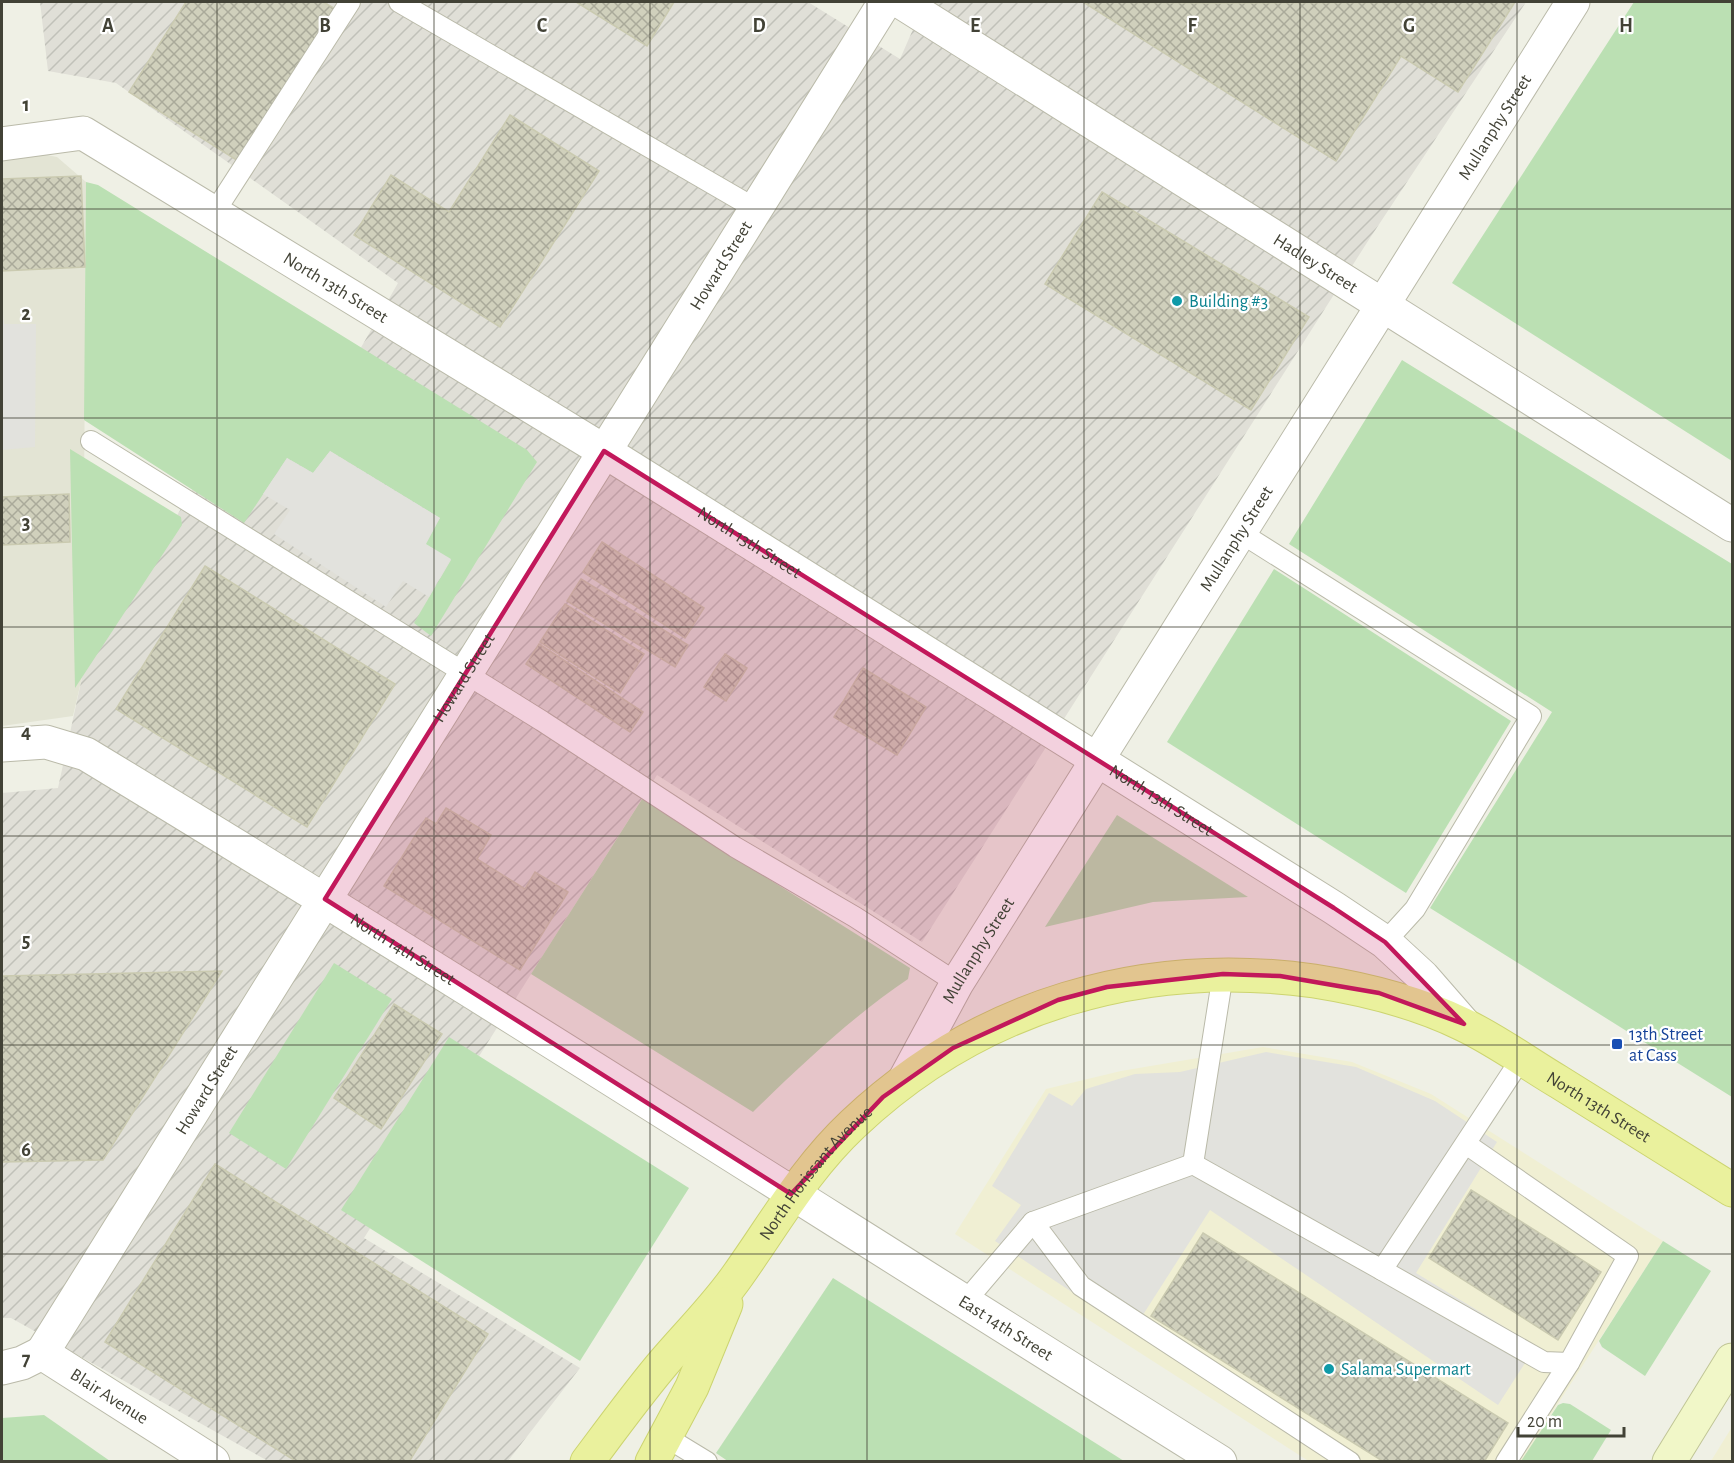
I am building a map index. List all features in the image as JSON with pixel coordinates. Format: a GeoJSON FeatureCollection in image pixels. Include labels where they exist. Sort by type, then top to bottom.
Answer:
{"type":"FeatureCollection","features":[{"type":"Feature","properties":{"kind":"main road","name":"North 13th Street"},"geometry":{"type":"LineString","coordinates":[[905,1079],[953,1048],[1058,1000],[1107,987],[1162,977],[1223,974],[1280,976],[1379,993],[1464,1024],[1732,1190]]}},
{"type":"Feature","properties":{"kind":"main road","name":"North Florissant Avenue"},"geometry":{"type":"LineString","coordinates":[[587,1461],[657,1371],[736,1278],[791,1194],[850,1126],[905,1079]]}},
{"type":"Feature","properties":{"kind":"main road","name":"North Florissant Avenue"},"geometry":{"type":"LineString","coordinates":[[659,1449],[692,1387],[736,1278]]}},
{"type":"Feature","properties":{"kind":"main road"},"geometry":{"type":"LineString","coordinates":[[1669,1461],[1732,1360]]}},
{"type":"Feature","properties":{"kind":"street","name":"Howard Street"},"geometry":{"type":"LineString","coordinates":[[42,1353],[885,2]]}},
{"type":"Feature","properties":{"kind":"street","name":"Hadley Street"},"geometry":{"type":"LineString","coordinates":[[901,2],[1732,525]]}},
{"type":"Feature","properties":{"kind":"street","name":"Mullanphy Street"},"geometry":{"type":"LineString","coordinates":[[905,1079],[957,983],[1573,2]]}},
{"type":"Feature","properties":{"kind":"street","name":"North 13th Street"},"geometry":{"type":"LineString","coordinates":[[2,144],[83,133],[604,451],[1385,942],[1422,977],[1464,1024]]}},
{"type":"Feature","properties":{"kind":"street","name":"North 14th Street"},"geometry":{"type":"LineString","coordinates":[[2,745],[46,742],[86,754],[325,899],[791,1194]]}},
{"type":"Feature","properties":{"kind":"street","name":"East 14th Street"},"geometry":{"type":"LineString","coordinates":[[791,1194],[1220,1461]]}},
{"type":"Feature","properties":{"kind":"street"},"geometry":{"type":"LineString","coordinates":[[2,1368],[22,1363],[42,1353]]}},
{"type":"Feature","properties":{"kind":"street","name":"Blair Avenue"},"geometry":{"type":"LineString","coordinates":[[42,1353],[213,1461]]}},
{"type":"Feature","properties":{"kind":"lane"},"geometry":{"type":"LineString","coordinates":[[214,213],[350,2]]}},
{"type":"Feature","properties":{"kind":"lane"},"geometry":{"type":"LineString","coordinates":[[399,2],[756,209]]}},
{"type":"Feature","properties":{"kind":"lane"},"geometry":{"type":"LineString","coordinates":[[92,441],[466,673],[670,802],[735,847],[855,917],[957,983]]}},
{"type":"Feature","properties":{"kind":"lane"},"geometry":{"type":"LineString","coordinates":[[1241,533],[1531,716],[1415,909],[1385,942]]}},
{"type":"Feature","properties":{"kind":"lane"},"geometry":{"type":"LineString","coordinates":[[1193,1164],[1223,974]]}},
{"type":"Feature","properties":{"kind":"lane"},"geometry":{"type":"LineString","coordinates":[[1382,1270],[1521,1059]]}},
{"type":"Feature","properties":{"kind":"lane"},"geometry":{"type":"LineString","coordinates":[[1466,1144],[1628,1256],[1569,1363],[1506,1461]]}},
{"type":"Feature","properties":{"kind":"lane"},"geometry":{"type":"LineString","coordinates":[[964,1303],[1033,1222],[1193,1164],[1544,1362],[1569,1363]]}},
{"type":"Feature","properties":{"kind":"lane"},"geometry":{"type":"LineString","coordinates":[[1033,1222],[1081,1286],[1350,1461]]}},
{"type":"Feature","properties":{"kind":"lane"},"geometry":{"type":"LineString","coordinates":[[659,1449],[706,1461]]}},
{"type":"Feature","properties":{"kind":"highlighted area"},"geometry":{"type":"Polygon","coordinates":[[[604,451],[1334,908],[1385,942],[1464,1024],[1379,993],[1280,976],[1223,974],[1107,987],[1058,1000],[953,1048],[883,1097],[791,1194],[325,899],[604,451]]]}},
{"type":"Feature","properties":{"kind":"shaded area"},"geometry":{"type":"Polygon","coordinates":[[[40,2],[808,2],[900,59],[925,2],[1526,2],[1368,241],[922,942],[657,775],[364,1238],[580,1368],[508,1461],[268,1461],[11,1318],[2,1318],[2,793],[58,788],[83,673],[265,368],[328,405],[398,283],[116,83],[48,71],[40,2]]]}},
{"type":"Feature","properties":{"kind":"shaded area"},"geometry":{"type":"Polygon","coordinates":[[[2,146],[57,157],[86,182],[83,673],[73,716],[2,726],[2,146]]]}},
{"type":"Feature","properties":{"kind":"shaded area"},"geometry":{"type":"Polygon","coordinates":[[[2,301],[4,324],[36,324],[35,447],[2,450],[2,301]]]}},
{"type":"Feature","properties":{"kind":"shaded area"},"geometry":{"type":"Polygon","coordinates":[[[330,451],[440,518],[426,544],[451,559],[429,597],[403,581],[386,607],[274,534],[290,510],[263,494],[287,458],[313,473],[330,451]]]}},
{"type":"Feature","properties":{"kind":"shaded area"},"geometry":{"type":"Polygon","coordinates":[[[1263,1047],[1352,1062],[1431,1094],[1663,1241],[1521,1461],[1310,1462],[955,1234],[1046,1089],[1121,1071],[1263,1047]]]}},
{"type":"Feature","properties":{"kind":"shaded area"},"geometry":{"type":"Polygon","coordinates":[[[1266,1052],[1356,1067],[1435,1101],[1497,1142],[1416,1273],[1536,1346],[1498,1405],[1210,1210],[1132,1332],[995,1241],[1021,1205],[992,1186],[1049,1093],[1072,1106],[1086,1089],[1135,1074],[1180,1072],[1266,1052]]]}},
{"type":"Feature","properties":{"kind":"shaded area"},"geometry":{"type":"Polygon","coordinates":[[[1732,1427],[1732,1461],[1711,1461],[1732,1427]]]}},
{"type":"Feature","properties":{"kind":"green space"},"geometry":{"type":"Polygon","coordinates":[[[1634,2],[1732,2],[1732,461],[1452,283],[1634,2]]]}},
{"type":"Feature","properties":{"kind":"green space"},"geometry":{"type":"Polygon","coordinates":[[[86,182],[98,185],[527,450],[537,462],[431,636],[414,623],[451,560],[425,544],[440,518],[330,451],[313,473],[287,458],[244,523],[84,420],[86,182]]]}},
{"type":"Feature","properties":{"kind":"green space"},"geometry":{"type":"Polygon","coordinates":[[[1402,360],[1732,564],[1732,1097],[1430,908],[1552,712],[1289,544],[1402,360]]]}},
{"type":"Feature","properties":{"kind":"green space"},"geometry":{"type":"Polygon","coordinates":[[[70,449],[181,517],[182,525],[75,688],[70,449]]]}},
{"type":"Feature","properties":{"kind":"green space"},"geometry":{"type":"Polygon","coordinates":[[[1274,569],[1511,721],[1406,893],[1167,742],[1274,569]]]}},
{"type":"Feature","properties":{"kind":"green space"},"geometry":{"type":"Polygon","coordinates":[[[642,799],[910,968],[908,979],[847,1025],[753,1112],[531,974],[642,799]]]}},
{"type":"Feature","properties":{"kind":"green space"},"geometry":{"type":"Polygon","coordinates":[[[1117,815],[1248,897],[1153,902],[1045,927],[1117,815]]]}},
{"type":"Feature","properties":{"kind":"green space"},"geometry":{"type":"Polygon","coordinates":[[[334,963],[392,999],[286,1169],[229,1133],[334,963]]]}},
{"type":"Feature","properties":{"kind":"green space"},"geometry":{"type":"Polygon","coordinates":[[[449,1037],[689,1188],[580,1361],[341,1210],[449,1037]]]}},
{"type":"Feature","properties":{"kind":"green space"},"geometry":{"type":"Polygon","coordinates":[[[1663,1241],[1711,1271],[1645,1376],[1602,1347],[1599,1341],[1663,1241]]]}},
{"type":"Feature","properties":{"kind":"green space"},"geometry":{"type":"Polygon","coordinates":[[[833,1278],[1124,1461],[729,1462],[716,1453],[833,1278]]]}},
{"type":"Feature","properties":{"kind":"green space"},"geometry":{"type":"Polygon","coordinates":[[[1570,1404],[1611,1430],[1592,1461],[1521,1461],[1558,1405],[1570,1404]]]}},
{"type":"Feature","properties":{"kind":"green space"},"geometry":{"type":"Polygon","coordinates":[[[44,1415],[110,1461],[2,1461],[2,1418],[44,1415]]]}},
{"type":"Feature","properties":{"kind":"building"},"geometry":{"type":"Polygon","coordinates":[[[186,2],[323,2],[334,8],[238,161],[129,92],[186,2]]]}},
{"type":"Feature","properties":{"kind":"building"},"geometry":{"type":"Polygon","coordinates":[[[576,2],[674,2],[647,46],[576,2]]]}},
{"type":"Feature","properties":{"kind":"building"},"geometry":{"type":"Polygon","coordinates":[[[1083,2],[1515,2],[1458,92],[1401,56],[1336,161],[1083,2]]]}},
{"type":"Feature","properties":{"kind":"building"},"geometry":{"type":"Polygon","coordinates":[[[510,115],[599,171],[500,327],[354,235],[391,175],[449,212],[510,115]]]}},
{"type":"Feature","properties":{"kind":"building"},"geometry":{"type":"Polygon","coordinates":[[[81,176],[85,267],[2,271],[2,179],[81,176]]]}},
{"type":"Feature","properties":{"kind":"building","name":"Building #3"},"geometry":{"type":"Polygon","coordinates":[[[1102,192],[1309,317],[1251,410],[1045,284],[1102,192]]]}},
{"type":"Feature","properties":{"kind":"building"},"geometry":{"type":"Polygon","coordinates":[[[69,494],[70,542],[2,545],[2,497],[69,494]]]}},
{"type":"Feature","properties":{"kind":"building"},"geometry":{"type":"Polygon","coordinates":[[[602,542],[704,608],[685,638],[583,572],[602,542]]]}},
{"type":"Feature","properties":{"kind":"building"},"geometry":{"type":"Polygon","coordinates":[[[205,566],[395,684],[307,827],[116,709],[205,566]]]}},
{"type":"Feature","properties":{"kind":"building"},"geometry":{"type":"Polygon","coordinates":[[[581,579],[688,645],[675,667],[567,601],[581,579]]]}},
{"type":"Feature","properties":{"kind":"building"},"geometry":{"type":"Polygon","coordinates":[[[565,604],[644,654],[620,693],[540,642],[565,604]]]}},
{"type":"Feature","properties":{"kind":"building"},"geometry":{"type":"Polygon","coordinates":[[[539,644],[643,712],[630,732],[526,664],[539,644]]]}},
{"type":"Feature","properties":{"kind":"building"},"geometry":{"type":"Polygon","coordinates":[[[725,654],[747,668],[726,701],[704,687],[725,654]]]}},
{"type":"Feature","properties":{"kind":"building"},"geometry":{"type":"Polygon","coordinates":[[[863,668],[926,707],[897,755],[834,717],[863,668]]]}},
{"type":"Feature","properties":{"kind":"building"},"geometry":{"type":"Polygon","coordinates":[[[446,808],[491,835],[477,859],[525,889],[535,872],[568,892],[520,970],[384,886],[426,818],[436,824],[446,808]]]}},
{"type":"Feature","properties":{"kind":"building"},"geometry":{"type":"Polygon","coordinates":[[[222,971],[103,1160],[2,1162],[2,976],[222,971]]]}},
{"type":"Feature","properties":{"kind":"building"},"geometry":{"type":"Polygon","coordinates":[[[394,1004],[442,1034],[381,1129],[334,1098],[394,1004]]]}},
{"type":"Feature","properties":{"kind":"building"},"geometry":{"type":"Polygon","coordinates":[[[215,1164],[488,1334],[409,1462],[297,1462],[105,1342],[215,1164]]]}},
{"type":"Feature","properties":{"kind":"building"},"geometry":{"type":"Polygon","coordinates":[[[1471,1190],[1601,1272],[1558,1340],[1429,1258],[1471,1190]]]}},
{"type":"Feature","properties":{"kind":"building","name":"Salama Supermart"},"geometry":{"type":"Polygon","coordinates":[[[1203,1233],[1508,1423],[1484,1462],[1384,1462],[1151,1316],[1203,1233]]]}},
{"type":"Feature","properties":{"kind":"place","name":"Building #3"},"geometry":{"type":"Point","coordinates":[1177,301]}},
{"type":"Feature","properties":{"kind":"place","name":"13th Street at Cass"},"geometry":{"type":"Point","coordinates":[1617,1044]}},
{"type":"Feature","properties":{"kind":"place","name":"Salama Supermart"},"geometry":{"type":"Point","coordinates":[1329,1369]}}]}
